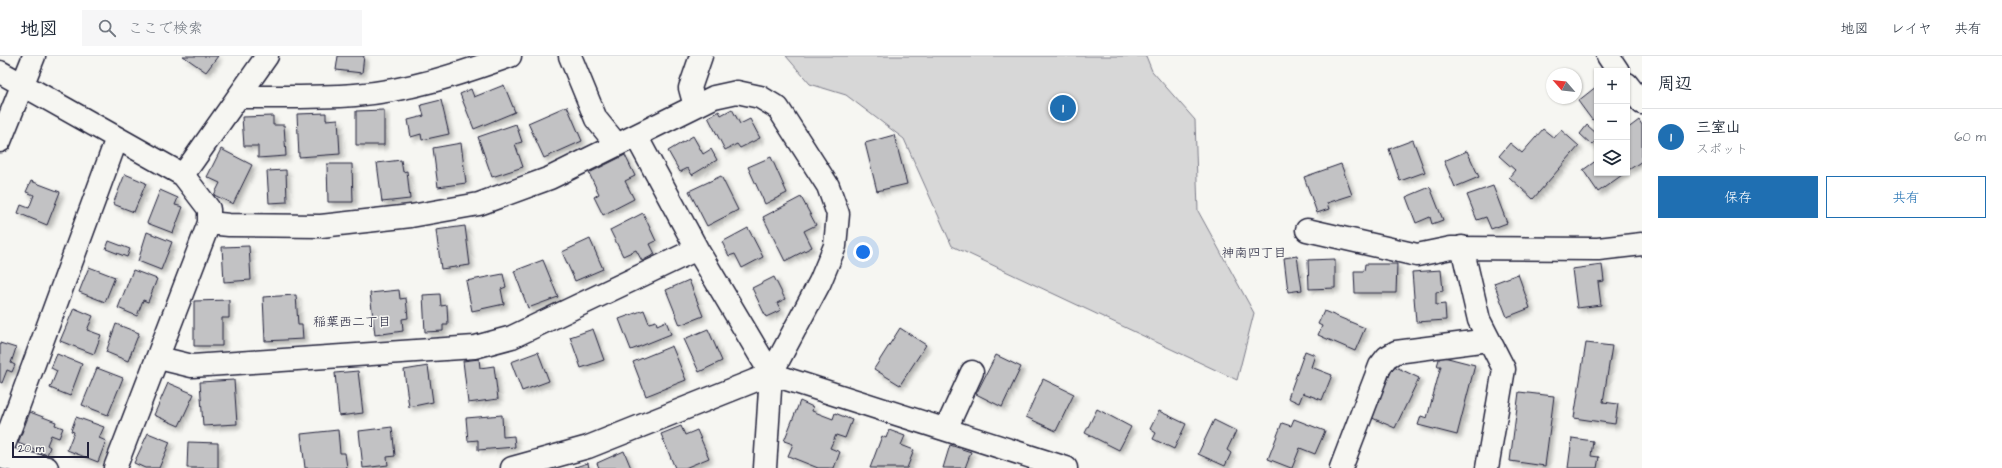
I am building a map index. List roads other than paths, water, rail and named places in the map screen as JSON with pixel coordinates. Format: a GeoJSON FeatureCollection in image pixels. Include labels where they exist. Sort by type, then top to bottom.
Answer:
{"type":"FeatureCollection","features":[{"type":"Feature","properties":{"kind":"street"},"geometry":{"type":"LineString","coordinates":[[0,141],[34,56]]}},
{"type":"Feature","properties":{"kind":"street"},"geometry":{"type":"LineString","coordinates":[[183,175],[267,56]]}},
{"type":"Feature","properties":{"kind":"street"},"geometry":{"type":"LineString","coordinates":[[239,97],[355,95],[399,89],[461,74],[510,56]]}},
{"type":"Feature","properties":{"kind":"street"},"geometry":{"type":"LineString","coordinates":[[570,56],[596,119],[626,140],[697,249],[771,374]]}},
{"type":"Feature","properties":{"kind":"street"},"geometry":{"type":"LineString","coordinates":[[695,106],[690,88],[701,56]]}},
{"type":"Feature","properties":{"kind":"street"},"geometry":{"type":"LineString","coordinates":[[1608,56],[1616,68]]}},
{"type":"Feature","properties":{"kind":"street"},"geometry":{"type":"LineString","coordinates":[[0,72],[183,175],[209,209],[209,223],[159,358],[115,468]]}},
{"type":"Feature","properties":{"kind":"street"},"geometry":{"type":"LineString","coordinates":[[1630,88],[1642,103]]}},
{"type":"Feature","properties":{"kind":"street"},"geometry":{"type":"LineString","coordinates":[[209,223],[229,225],[320,226],[411,216],[479,204],[550,178],[714,97],[737,92],[760,97],[778,108],[828,186],[838,214],[835,246],[820,282],[771,374],[765,468]]}},
{"type":"Feature","properties":{"kind":"street"},"geometry":{"type":"LineString","coordinates":[[47,468],[0,457],[117,138]]}},
{"type":"Feature","properties":{"kind":"street"},"geometry":{"type":"LineString","coordinates":[[1307,230],[1417,255],[1462,247],[1598,249],[1642,244]]}},
{"type":"Feature","properties":{"kind":"street"},"geometry":{"type":"LineString","coordinates":[[1462,247],[1479,320],[1504,369],[1487,468]]}},
{"type":"Feature","properties":{"kind":"street"},"geometry":{"type":"LineString","coordinates":[[159,358],[199,366],[475,347],[512,338],[697,249]]}},
{"type":"Feature","properties":{"kind":"street"},"geometry":{"type":"LineString","coordinates":[[1341,468],[1380,366],[1387,357],[1396,352],[1489,340]]}},
{"type":"Feature","properties":{"kind":"street"},"geometry":{"type":"LineString","coordinates":[[946,429],[972,372]]}},
{"type":"Feature","properties":{"kind":"street"},"geometry":{"type":"LineString","coordinates":[[512,468],[588,447],[771,374],[1066,468]]}},
{"type":"Feature","properties":{"kind":"place","name":"三室山"},"geometry":{"type":"Point","coordinates":[1063,108]}},
{"type":"Feature","properties":{"kind":"district","name":"神南四丁目"},"geometry":{"type":"Point","coordinates":[1254,253]}},
{"type":"Feature","properties":{"kind":"district","name":"稲葉西二丁目"},"geometry":{"type":"Point","coordinates":[352,322]}}]}
